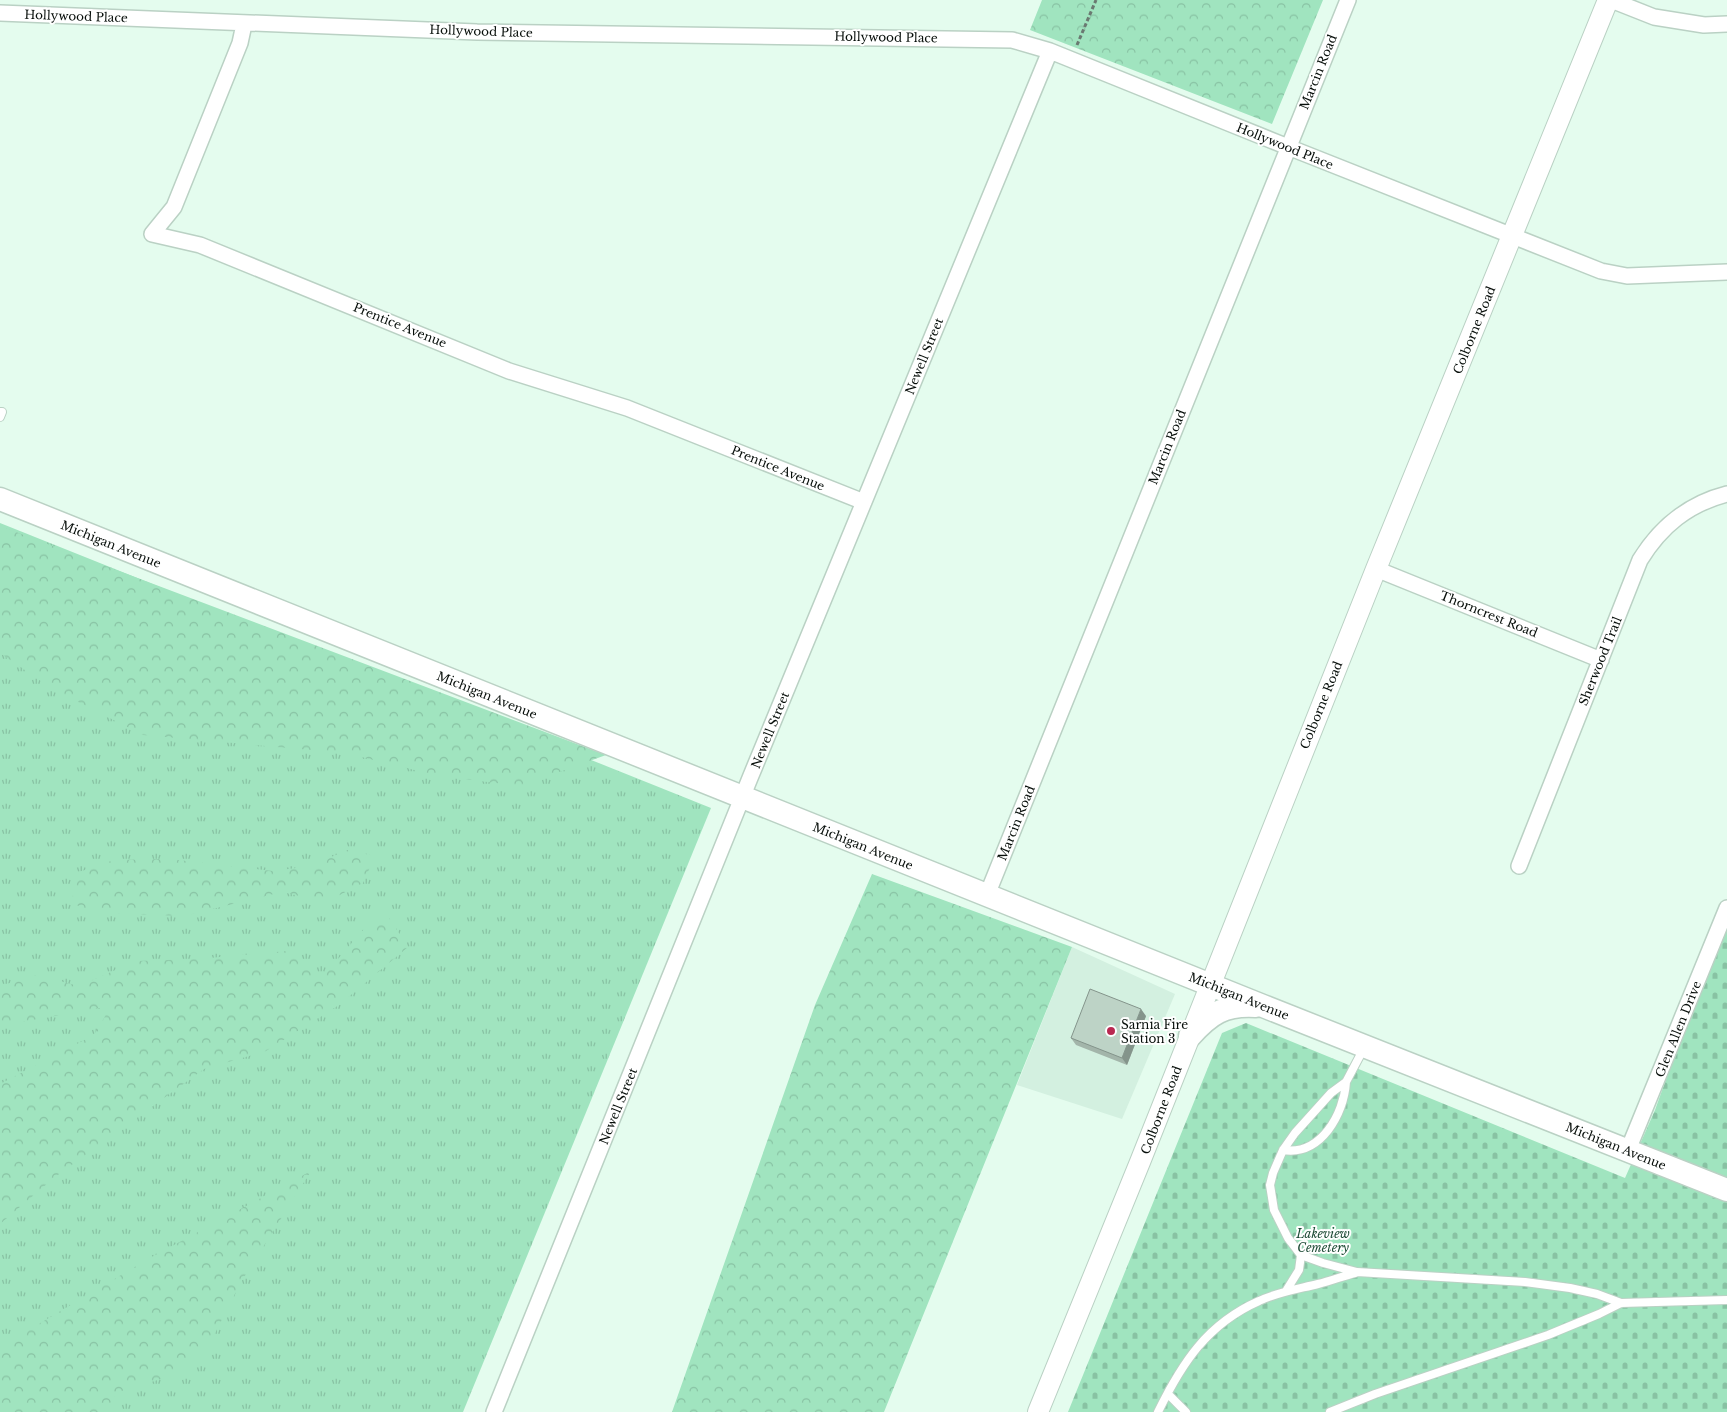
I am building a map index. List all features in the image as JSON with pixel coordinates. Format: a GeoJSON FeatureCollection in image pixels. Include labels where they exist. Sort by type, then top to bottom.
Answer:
{"type":"FeatureCollection","features":[{"type":"Feature","properties":{"kind":"main road","name":"Michigan Avenue"},"geometry":{"type":"LineString","coordinates":[[0,499],[742,798],[1727,1190]]}},
{"type":"Feature","properties":{"kind":"main road"},"geometry":{"type":"LineString","coordinates":[[1190,1036],[1204,1020],[1221,1010],[1240,1005],[1263,1006]]}},
{"type":"Feature","properties":{"kind":"street","name":"Marcin Road"},"geometry":{"type":"LineString","coordinates":[[987,895],[1348,0]]}},
{"type":"Feature","properties":{"kind":"street"},"geometry":{"type":"LineString","coordinates":[[1609,0],[1654,17],[1704,25],[1727,24]]}},
{"type":"Feature","properties":{"kind":"street","name":"Colborne Road"},"geometry":{"type":"LineString","coordinates":[[1038,1412],[1376,568],[1609,0]]}},
{"type":"Feature","properties":{"kind":"street","name":"Hollywood Place"},"geometry":{"type":"LineString","coordinates":[[0,13],[544,33],[1000,39],[1024,42],[1071,59],[1586,266],[1613,274],[1640,276],[1727,272]]}},
{"type":"Feature","properties":{"kind":"street","name":"Prentice Avenue"},"geometry":{"type":"LineString","coordinates":[[243,23],[240,43],[174,207],[152,234],[200,245],[509,371],[627,408],[864,502]]}},
{"type":"Feature","properties":{"kind":"street","name":"Newell Street"},"geometry":{"type":"LineString","coordinates":[[494,1412],[742,798],[1050,51]]}},
{"type":"Feature","properties":{"kind":"street","name":"Sherwood Trail"},"geometry":{"type":"LineString","coordinates":[[1519,866],[1640,560],[1666,526],[1691,508],[1727,494]]}},
{"type":"Feature","properties":{"kind":"street","name":"Thorncrest Road"},"geometry":{"type":"LineString","coordinates":[[1376,568],[1601,660]]}},
{"type":"Feature","properties":{"kind":"street","name":"Glen Allen Drive"},"geometry":{"type":"LineString","coordinates":[[1628,1150],[1727,908]]}},
{"type":"Feature","properties":{"kind":"lane"},"geometry":{"type":"LineString","coordinates":[[0,412],[2,412],[0,417]]}},
{"type":"Feature","properties":{"kind":"lane"},"geometry":{"type":"LineString","coordinates":[[1283,1150],[1294,1152],[1315,1143],[1334,1123],[1343,1105],[1346,1082],[1365,1046]]}},
{"type":"Feature","properties":{"kind":"lane"},"geometry":{"type":"LineString","coordinates":[[1346,1082],[1331,1093],[1295,1133],[1283,1150],[1273,1173],[1270,1185],[1274,1210],[1288,1238],[1301,1255],[1323,1264],[1357,1272],[1525,1282],[1570,1288],[1597,1294],[1621,1303],[1727,1300]]}},
{"type":"Feature","properties":{"kind":"lane"},"geometry":{"type":"LineString","coordinates":[[1286,1291],[1299,1270],[1301,1255]]}},
{"type":"Feature","properties":{"kind":"lane"},"geometry":{"type":"LineString","coordinates":[[1158,1412],[1186,1363],[1200,1343],[1221,1323],[1258,1301],[1286,1291],[1319,1284],[1357,1272]]}},
{"type":"Feature","properties":{"kind":"lane"},"geometry":{"type":"LineString","coordinates":[[1330,1412],[1375,1394],[1548,1335],[1621,1303]]}},
{"type":"Feature","properties":{"kind":"lane"},"geometry":{"type":"LineString","coordinates":[[1168,1394],[1186,1412]]}},
{"type":"Feature","properties":{"kind":"path"},"geometry":{"type":"LineString","coordinates":[[1071,59],[1096,0]]}},
{"type":"Feature","properties":{"kind":"shaded area"},"geometry":{"type":"Polygon","coordinates":[[[1072,947],[1175,994],[1122,1119],[1017,1085],[1072,947]]]}},
{"type":"Feature","properties":{"kind":"green space"},"geometry":{"type":"Polygon","coordinates":[[[1042,0],[1323,0],[1272,124],[1030,30],[1042,0]]]}},
{"type":"Feature","properties":{"kind":"green space"},"geometry":{"type":"Polygon","coordinates":[[[0,523],[711,808],[463,1412],[0,1412],[0,523]]]}},
{"type":"Feature","properties":{"kind":"green space"},"geometry":{"type":"Polygon","coordinates":[[[0,526],[606,755],[521,786],[439,776],[345,753],[143,735],[51,688],[0,653],[0,526]]]}},
{"type":"Feature","properties":{"kind":"green space"},"geometry":{"type":"Polygon","coordinates":[[[347,850],[375,856],[363,883],[326,902],[282,892],[184,916],[97,913],[71,903],[79,872],[114,860],[169,859],[273,871],[311,866],[347,850]]]}},
{"type":"Feature","properties":{"kind":"green space"},"geometry":{"type":"Polygon","coordinates":[[[872,874],[1072,947],[884,1412],[672,1412],[815,1005],[872,874]]]}},
{"type":"Feature","properties":{"kind":"green space","name":"Lakeview Cemetery"},"geometry":{"type":"Polygon","coordinates":[[[1727,909],[1727,1412],[1068,1412],[1222,1033],[1246,1023],[1625,1178],[1655,1110],[1727,909]]]}},
{"type":"Feature","properties":{"kind":"green space"},"geometry":{"type":"Polygon","coordinates":[[[384,910],[408,947],[339,1005],[266,1051],[204,1069],[55,1177],[0,1224],[0,1084],[94,1035],[111,1006],[10,1024],[0,1029],[0,986],[36,975],[79,986],[136,961],[198,959],[287,951],[321,979],[361,932],[384,910]]]}},
{"type":"Feature","properties":{"kind":"green space"},"geometry":{"type":"Polygon","coordinates":[[[311,1171],[241,1282],[207,1349],[181,1373],[118,1392],[104,1412],[0,1412],[0,1347],[148,1259],[311,1171]]]}},
{"type":"Feature","properties":{"kind":"building","name":"Sarnia Fire Station 3"},"geometry":{"type":"Polygon","coordinates":[[[1090,989],[1141,1009],[1122,1058],[1071,1038],[1090,989]]]}},
{"type":"Feature","properties":{"kind":"place","name":"Sarnia Fire Station 3"},"geometry":{"type":"Point","coordinates":[1111,1031]}}]}
